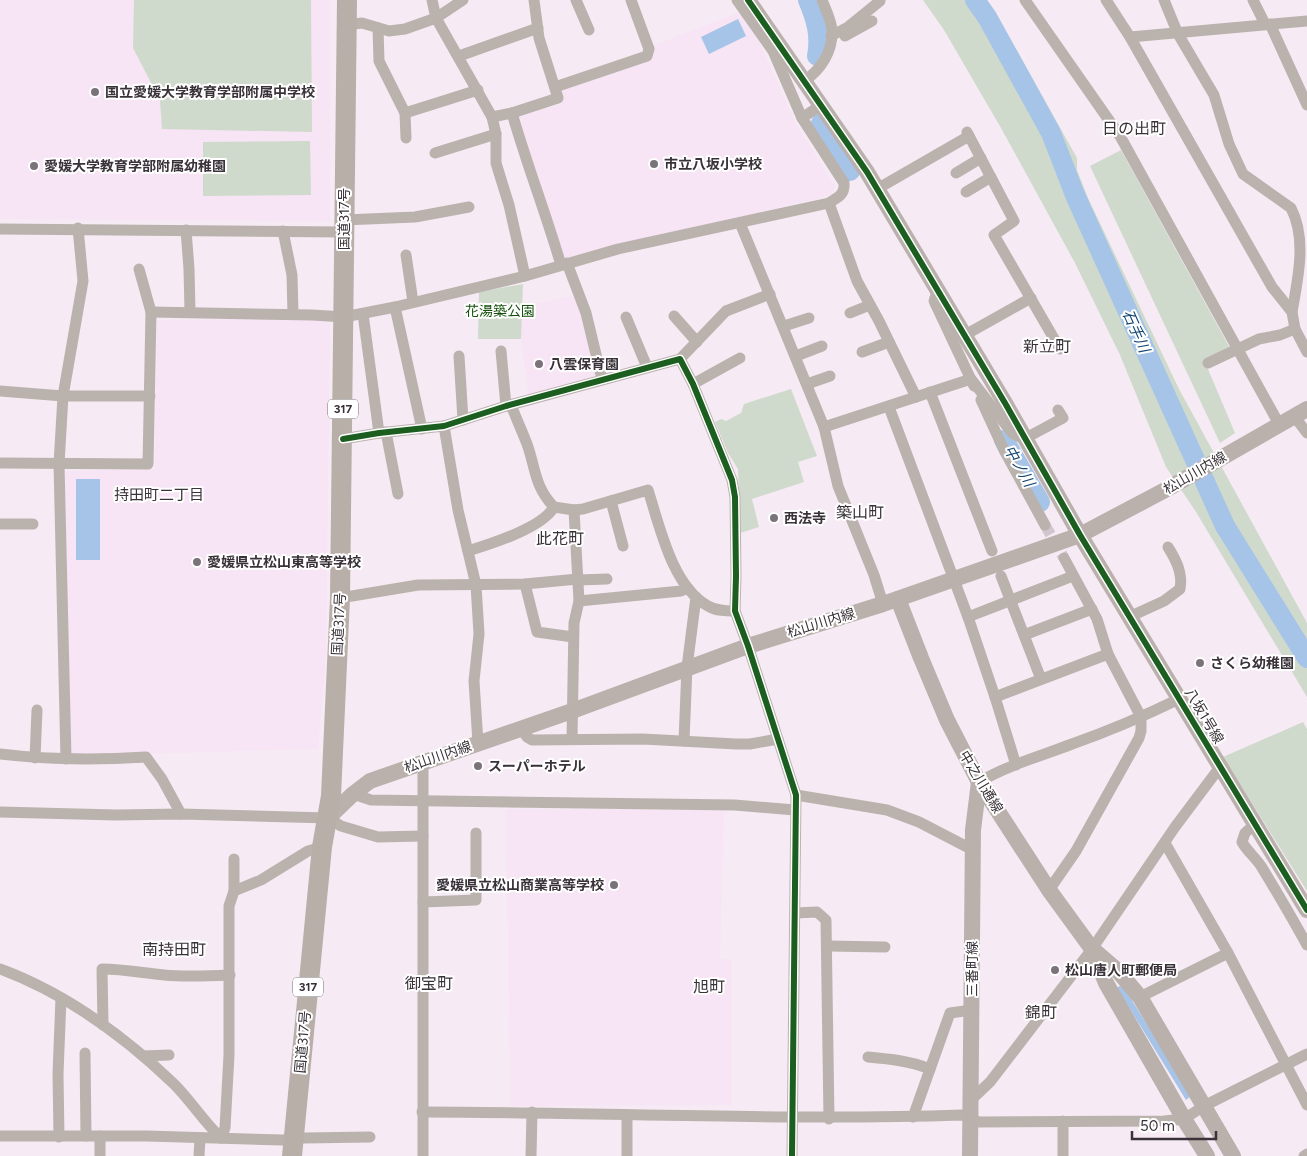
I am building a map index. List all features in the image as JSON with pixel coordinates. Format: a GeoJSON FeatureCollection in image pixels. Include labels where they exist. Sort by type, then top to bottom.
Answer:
{"type":"FeatureCollection","features":[{"type":"Feature","properties":{"kind":"highway","name":"国道317号"},"geometry":{"type":"LineString","coordinates":[[293,1147],[322,847],[331,796],[340,598],[343,439],[354,315],[344,226],[347,0]]}},
{"type":"Feature","properties":{"kind":"street"},"geometry":{"type":"LineString","coordinates":[[432,0],[436,18],[492,117],[496,134],[496,163],[509,205],[525,276]]}},
{"type":"Feature","properties":{"kind":"street"},"geometry":{"type":"LineString","coordinates":[[346,25],[362,23],[389,31],[404,29],[436,18],[463,0]]}},
{"type":"Feature","properties":{"kind":"street"},"geometry":{"type":"LineString","coordinates":[[492,117],[512,113],[558,98],[539,38],[534,0]]}},
{"type":"Feature","properties":{"kind":"street"},"geometry":{"type":"LineString","coordinates":[[576,0],[588,30]]}},
{"type":"Feature","properties":{"kind":"street"},"geometry":{"type":"LineString","coordinates":[[555,87],[647,56],[650,48],[631,0]]}},
{"type":"Feature","properties":{"kind":"street"},"geometry":{"type":"LineString","coordinates":[[152,312],[354,315],[525,276],[618,249],[829,203],[841,196],[844,190],[844,183],[802,118],[773,51],[737,0]]}},
{"type":"Feature","properties":{"kind":"street","name":"八坂1号線"},"geometry":{"type":"LineString","coordinates":[[748,0],[877,189],[938,289],[1080,535],[1307,910]]}},
{"type":"Feature","properties":{"kind":"street"},"geometry":{"type":"LineString","coordinates":[[804,81],[821,67],[830,40],[830,18],[822,0]]}},
{"type":"Feature","properties":{"kind":"street"},"geometry":{"type":"LineString","coordinates":[[1025,0],[1120,136],[1279,424]]}},
{"type":"Feature","properties":{"kind":"street"},"geometry":{"type":"LineString","coordinates":[[1106,0],[1130,37],[1272,287],[1292,312]]}},
{"type":"Feature","properties":{"kind":"street"},"geometry":{"type":"LineString","coordinates":[[1164,0],[1178,34],[1214,95],[1229,144],[1243,174],[1282,201],[1297,216],[1303,230],[1303,271],[1292,312],[1295,329],[1307,352]]}},
{"type":"Feature","properties":{"kind":"street"},"geometry":{"type":"LineString","coordinates":[[1253,0],[1268,24],[1307,105]]}},
{"type":"Feature","properties":{"kind":"street"},"geometry":{"type":"LineString","coordinates":[[830,40],[880,1]]}},
{"type":"Feature","properties":{"kind":"street"},"geometry":{"type":"LineString","coordinates":[[1130,37],[1178,34],[1307,20]]}},
{"type":"Feature","properties":{"kind":"street"},"geometry":{"type":"LineString","coordinates":[[830,40],[872,22]]}},
{"type":"Feature","properties":{"kind":"street"},"geometry":{"type":"LineString","coordinates":[[378,28],[379,61],[404,113],[406,138]]}},
{"type":"Feature","properties":{"kind":"street"},"geometry":{"type":"LineString","coordinates":[[459,56],[538,28]]}},
{"type":"Feature","properties":{"kind":"street"},"geometry":{"type":"LineString","coordinates":[[404,113],[478,90]]}},
{"type":"Feature","properties":{"kind":"street"},"geometry":{"type":"LineString","coordinates":[[802,118],[821,105]]}},
{"type":"Feature","properties":{"kind":"street"},"geometry":{"type":"LineString","coordinates":[[512,113],[564,264],[586,312],[602,379]]}},
{"type":"Feature","properties":{"kind":"street"},"geometry":{"type":"LineString","coordinates":[[435,153],[496,134]]}},
{"type":"Feature","properties":{"kind":"street"},"geometry":{"type":"LineString","coordinates":[[877,189],[968,134],[1014,221],[994,235],[1060,349]]}},
{"type":"Feature","properties":{"kind":"street"},"geometry":{"type":"LineString","coordinates":[[956,173],[981,158]]}},
{"type":"Feature","properties":{"kind":"street"},"geometry":{"type":"LineString","coordinates":[[966,192],[991,177]]}},
{"type":"Feature","properties":{"kind":"street"},"geometry":{"type":"LineString","coordinates":[[829,203],[857,281],[916,397]]}},
{"type":"Feature","properties":{"kind":"street"},"geometry":{"type":"LineString","coordinates":[[0,229],[78,228],[284,231],[415,217],[469,207]]}},
{"type":"Feature","properties":{"kind":"street"},"geometry":{"type":"LineString","coordinates":[[740,223],[824,427],[838,486],[874,575],[891,601]]}},
{"type":"Feature","properties":{"kind":"street"},"geometry":{"type":"LineString","coordinates":[[66,759],[59,464],[62,396],[83,281],[78,228]]}},
{"type":"Feature","properties":{"kind":"street"},"geometry":{"type":"LineString","coordinates":[[186,230],[190,312]]}},
{"type":"Feature","properties":{"kind":"street"},"geometry":{"type":"LineString","coordinates":[[284,231],[292,275],[293,314]]}},
{"type":"Feature","properties":{"kind":"street"},"geometry":{"type":"LineString","coordinates":[[406,255],[413,302]]}},
{"type":"Feature","properties":{"kind":"street"},"geometry":{"type":"LineString","coordinates":[[0,463],[148,464],[152,312],[139,270]]}},
{"type":"Feature","properties":{"kind":"street"},"geometry":{"type":"LineString","coordinates":[[938,289],[934,301],[1004,450],[1045,525]]}},
{"type":"Feature","properties":{"kind":"street"},"geometry":{"type":"LineString","coordinates":[[343,439],[444,426],[508,405],[680,359],[726,311],[770,294]]}},
{"type":"Feature","properties":{"kind":"street"},"geometry":{"type":"LineString","coordinates":[[964,335],[1031,298]]}},
{"type":"Feature","properties":{"kind":"street"},"geometry":{"type":"LineString","coordinates":[[850,313],[870,305]]}},
{"type":"Feature","properties":{"kind":"street"},"geometry":{"type":"LineString","coordinates":[[395,307],[422,430]]}},
{"type":"Feature","properties":{"kind":"street"},"geometry":{"type":"LineString","coordinates":[[354,315],[398,494]]}},
{"type":"Feature","properties":{"kind":"street"},"geometry":{"type":"LineString","coordinates":[[674,316],[697,342]]}},
{"type":"Feature","properties":{"kind":"street"},"geometry":{"type":"LineString","coordinates":[[626,317],[647,367]]}},
{"type":"Feature","properties":{"kind":"street"},"geometry":{"type":"LineString","coordinates":[[784,326],[809,318]]}},
{"type":"Feature","properties":{"kind":"street"},"geometry":{"type":"LineString","coordinates":[[1208,363],[1259,339],[1280,335],[1295,329]]}},
{"type":"Feature","properties":{"kind":"street"},"geometry":{"type":"LineString","coordinates":[[862,352],[889,342]]}},
{"type":"Feature","properties":{"kind":"street"},"geometry":{"type":"LineString","coordinates":[[796,356],[822,346]]}},
{"type":"Feature","properties":{"kind":"street"},"geometry":{"type":"LineString","coordinates":[[501,351],[508,405],[528,445],[536,478],[544,497],[554,508],[574,510],[611,502],[648,490],[674,568],[688,588],[708,606],[721,610],[735,611]]}},
{"type":"Feature","properties":{"kind":"street"},"geometry":{"type":"LineString","coordinates":[[459,356],[463,420]]}},
{"type":"Feature","properties":{"kind":"street"},"geometry":{"type":"LineString","coordinates":[[693,384],[740,358]]}},
{"type":"Feature","properties":{"kind":"street"},"geometry":{"type":"LineString","coordinates":[[680,359],[693,384],[732,480],[736,576],[735,611],[796,795],[792,1156]]}},
{"type":"Feature","properties":{"kind":"street"},"geometry":{"type":"LineString","coordinates":[[807,384],[830,376]]}},
{"type":"Feature","properties":{"kind":"street"},"geometry":{"type":"LineString","coordinates":[[824,427],[971,379]]}},
{"type":"Feature","properties":{"kind":"street"},"geometry":{"type":"LineString","coordinates":[[971,379],[1012,433],[1024,439],[1063,418],[1058,410]]}},
{"type":"Feature","properties":{"kind":"street"},"geometry":{"type":"LineString","coordinates":[[0,391],[62,396],[150,396]]}},
{"type":"Feature","properties":{"kind":"street"},"geometry":{"type":"LineString","coordinates":[[930,392],[992,551]]}},
{"type":"Feature","properties":{"kind":"street"},"geometry":{"type":"LineString","coordinates":[[889,407],[968,617],[1016,765]]}},
{"type":"Feature","properties":{"kind":"street"},"geometry":{"type":"LineString","coordinates":[[1300,413],[1307,434]]}},
{"type":"Feature","properties":{"kind":"street","name":"松山川内線"},"geometry":{"type":"LineString","coordinates":[[328,818],[370,781],[572,711],[687,667],[953,581],[1080,535],[1167,489],[1300,413]]}},
{"type":"Feature","properties":{"kind":"street"},"geometry":{"type":"LineString","coordinates":[[444,426],[458,510],[476,585],[480,634],[474,680],[478,743]]}},
{"type":"Feature","properties":{"kind":"street"},"geometry":{"type":"LineString","coordinates":[[611,502],[623,546]]}},
{"type":"Feature","properties":{"kind":"street"},"geometry":{"type":"LineString","coordinates":[[468,552],[508,538],[549,516],[554,508]]}},
{"type":"Feature","properties":{"kind":"street"},"geometry":{"type":"LineString","coordinates":[[572,739],[573,637],[579,601],[574,510]]}},
{"type":"Feature","properties":{"kind":"street"},"geometry":{"type":"LineString","coordinates":[[0,524],[33,524]]}},
{"type":"Feature","properties":{"kind":"street"},"geometry":{"type":"LineString","coordinates":[[1129,617],[1164,601],[1180,589],[1181,578],[1178,564],[1168,546]]}},
{"type":"Feature","properties":{"kind":"street"},"geometry":{"type":"LineString","coordinates":[[1049,890],[1076,851],[1139,738],[1141,731],[1141,717],[1108,654],[1098,620],[1064,558]]}},
{"type":"Feature","properties":{"kind":"street"},"geometry":{"type":"LineString","coordinates":[[1000,576],[1041,678]]}},
{"type":"Feature","properties":{"kind":"street"},"geometry":{"type":"LineString","coordinates":[[968,617],[1073,576]]}},
{"type":"Feature","properties":{"kind":"street"},"geometry":{"type":"LineString","coordinates":[[340,598],[418,585],[526,584],[607,579]]}},
{"type":"Feature","properties":{"kind":"street"},"geometry":{"type":"LineString","coordinates":[[526,584],[537,632],[573,637]]}},
{"type":"Feature","properties":{"kind":"street"},"geometry":{"type":"LineString","coordinates":[[579,601],[680,591],[688,588]]}},
{"type":"Feature","properties":{"kind":"street"},"geometry":{"type":"LineString","coordinates":[[684,741],[687,667],[696,597]]}},
{"type":"Feature","properties":{"kind":"street","name":"中之川通線"},"geometry":{"type":"LineString","coordinates":[[891,601],[921,658],[948,720],[979,782],[1049,890],[1092,949],[1118,971],[1140,997],[1234,1156]]}},
{"type":"Feature","properties":{"kind":"street"},"geometry":{"type":"LineString","coordinates":[[1024,635],[1092,610]]}},
{"type":"Feature","properties":{"kind":"street"},"geometry":{"type":"LineString","coordinates":[[995,697],[1108,654]]}},
{"type":"Feature","properties":{"kind":"street"},"geometry":{"type":"LineString","coordinates":[[979,782],[993,774],[1141,717],[1179,699]]}},
{"type":"Feature","properties":{"kind":"street"},"geometry":{"type":"LineString","coordinates":[[35,758],[37,710]]}},
{"type":"Feature","properties":{"kind":"street"},"geometry":{"type":"LineString","coordinates":[[520,729],[532,740],[643,738],[750,744],[778,739]]}},
{"type":"Feature","properties":{"kind":"street"},"geometry":{"type":"LineString","coordinates":[[0,754],[66,759],[118,759],[146,756],[162,779],[181,814]]}},
{"type":"Feature","properties":{"kind":"street"},"geometry":{"type":"LineString","coordinates":[[422,762],[424,801],[423,1156]]}},
{"type":"Feature","properties":{"kind":"street"},"geometry":{"type":"LineString","coordinates":[[971,1100],[990,1082],[1092,949],[1220,767]]}},
{"type":"Feature","properties":{"kind":"street","name":"三番町線"},"geometry":{"type":"LineString","coordinates":[[970,1156],[973,830],[979,782]]}},
{"type":"Feature","properties":{"kind":"street"},"geometry":{"type":"LineString","coordinates":[[353,794],[372,800],[735,805],[795,810]]}},
{"type":"Feature","properties":{"kind":"street"},"geometry":{"type":"LineString","coordinates":[[796,795],[888,810],[918,822],[973,850]]}},
{"type":"Feature","properties":{"kind":"street"},"geometry":{"type":"LineString","coordinates":[[0,812],[328,818],[341,826],[378,837],[423,836]]}},
{"type":"Feature","properties":{"kind":"street"},"geometry":{"type":"LineString","coordinates":[[1255,824],[1245,833],[1242,842],[1273,885],[1307,945]]}},
{"type":"Feature","properties":{"kind":"street"},"geometry":{"type":"LineString","coordinates":[[423,902],[476,900],[476,833]]}},
{"type":"Feature","properties":{"kind":"street"},"geometry":{"type":"LineString","coordinates":[[1165,843],[1228,953],[1307,1105]]}},
{"type":"Feature","properties":{"kind":"street"},"geometry":{"type":"LineString","coordinates":[[234,892],[261,880],[308,851],[322,847]]}},
{"type":"Feature","properties":{"kind":"street"},"geometry":{"type":"LineString","coordinates":[[221,1138],[225,1128],[228,1090],[229,906],[234,892],[234,858]]}},
{"type":"Feature","properties":{"kind":"street"},"geometry":{"type":"LineString","coordinates":[[795,913],[817,912],[826,920],[828,946],[829,1118]]}},
{"type":"Feature","properties":{"kind":"street"},"geometry":{"type":"LineString","coordinates":[[828,946],[885,947]]}},
{"type":"Feature","properties":{"kind":"street","name":"中之川通線"},"geometry":{"type":"LineString","coordinates":[[1092,949],[1106,983],[1208,1156]]}},
{"type":"Feature","properties":{"kind":"street"},"geometry":{"type":"LineString","coordinates":[[1140,997],[1228,953]]}},
{"type":"Feature","properties":{"kind":"street"},"geometry":{"type":"LineString","coordinates":[[0,969],[22,977],[61,998],[102,1025],[143,1056],[175,1086],[221,1138]]}},
{"type":"Feature","properties":{"kind":"street"},"geometry":{"type":"LineString","coordinates":[[102,1025],[102,969],[121,969],[161,975],[230,975]]}},
{"type":"Feature","properties":{"kind":"street"},"geometry":{"type":"LineString","coordinates":[[59,1137],[58,1074],[61,998]]}},
{"type":"Feature","properties":{"kind":"street"},"geometry":{"type":"LineString","coordinates":[[913,1117],[950,1013],[972,1010]]}},
{"type":"Feature","properties":{"kind":"street"},"geometry":{"type":"LineString","coordinates":[[85,1053],[86,1136]]}},
{"type":"Feature","properties":{"kind":"street"},"geometry":{"type":"LineString","coordinates":[[422,1112],[532,1112],[627,1116],[793,1118],[962,1116],[979,1122],[1164,1121],[1184,1118],[1307,1054]]}},
{"type":"Feature","properties":{"kind":"street"},"geometry":{"type":"LineString","coordinates":[[143,1056],[170,1055]]}},
{"type":"Feature","properties":{"kind":"street"},"geometry":{"type":"LineString","coordinates":[[868,1057],[912,1062],[930,1069]]}},
{"type":"Feature","properties":{"kind":"street"},"geometry":{"type":"LineString","coordinates":[[530,1156],[532,1112]]}},
{"type":"Feature","properties":{"kind":"street"},"geometry":{"type":"LineString","coordinates":[[627,1116],[627,1156]]}},
{"type":"Feature","properties":{"kind":"street"},"geometry":{"type":"LineString","coordinates":[[1063,1156],[1064,1121]]}},
{"type":"Feature","properties":{"kind":"street"},"geometry":{"type":"LineString","coordinates":[[0,1136],[221,1138],[293,1147],[370,1137]]}},
{"type":"Feature","properties":{"kind":"street"},"geometry":{"type":"LineString","coordinates":[[100,1136],[100,1156]]}},
{"type":"Feature","properties":{"kind":"street"},"geometry":{"type":"LineString","coordinates":[[199,1156],[200,1138]]}},
{"type":"Feature","properties":{"kind":"shaded area"},"geometry":{"type":"Polygon","coordinates":[[[0,0],[330,0],[330,221],[0,219],[0,0]]]}},
{"type":"Feature","properties":{"kind":"shaded area"},"geometry":{"type":"Polygon","coordinates":[[[740,12],[758,39],[797,126],[835,186],[831,195],[569,259],[562,255],[517,116],[562,104],[559,90],[647,60],[652,46],[740,12]]]}},
{"type":"Feature","properties":{"kind":"shaded area"},"geometry":{"type":"Polygon","coordinates":[[[576,295],[596,374],[595,376],[528,395],[521,339],[522,306],[576,295]]]}},
{"type":"Feature","properties":{"kind":"shaded area","name":"愛媛県立松山東高等学校"},"geometry":{"type":"Polygon","coordinates":[[[308,319],[330,323],[326,653],[318,749],[70,756],[65,471],[155,469],[157,320],[308,319]]]}},
{"type":"Feature","properties":{"kind":"shaded area","name":"愛媛県立松山商業高等学校"},"geometry":{"type":"Polygon","coordinates":[[[506,809],[724,810],[720,959],[732,960],[732,1105],[510,1106],[506,809]]]}},
{"type":"Feature","properties":{"kind":"green space"},"geometry":{"type":"Polygon","coordinates":[[[134,0],[311,0],[312,132],[162,129],[160,100],[133,48],[134,0]]]}},
{"type":"Feature","properties":{"kind":"green space"},"geometry":{"type":"Polygon","coordinates":[[[923,0],[986,0],[996,13],[1077,158],[1077,170],[1088,198],[1179,389],[1307,623],[1307,697],[1196,512],[1166,467],[1120,355],[1075,263],[1001,128],[944,30],[923,0]]]}},
{"type":"Feature","properties":{"kind":"green space"},"geometry":{"type":"Polygon","coordinates":[[[310,141],[311,195],[203,196],[203,142],[310,141]]]}},
{"type":"Feature","properties":{"kind":"green space"},"geometry":{"type":"Polygon","coordinates":[[[1121,150],[1231,350],[1205,362],[1235,433],[1220,443],[1090,166],[1121,150]]]}},
{"type":"Feature","properties":{"kind":"green space","name":"花湯築公園"},"geometry":{"type":"Polygon","coordinates":[[[523,284],[521,339],[478,339],[479,292],[523,284]]]}},
{"type":"Feature","properties":{"kind":"green space"},"geometry":{"type":"Polygon","coordinates":[[[791,389],[817,456],[798,462],[804,482],[752,499],[759,527],[740,533],[738,469],[728,453],[715,422],[721,419],[726,421],[741,413],[744,404],[791,389]]]}},
{"type":"Feature","properties":{"kind":"green space"},"geometry":{"type":"Polygon","coordinates":[[[1303,722],[1307,729],[1307,891],[1223,757],[1303,722]]]}},
{"type":"Feature","properties":{"kind":"water"},"geometry":{"type":"Polygon","coordinates":[[[738,19],[746,36],[709,54],[701,37],[738,19]]]}},
{"type":"Feature","properties":{"kind":"water"},"geometry":{"type":"Polygon","coordinates":[[[76,479],[100,479],[100,560],[76,560],[76,479]]]}},
{"type":"Feature","properties":{"kind":"water"},"geometry":{"type":"Polygon","coordinates":[[[1122,984],[1191,1096],[1186,1100],[1117,988],[1122,984]]]}},
{"type":"Feature","properties":{"kind":"waterway","name":"中ノ川"},"geometry":{"type":"LineString","coordinates":[[808,0],[817,27],[817,56]]}},
{"type":"Feature","properties":{"kind":"waterway","name":"石手川"},"geometry":{"type":"LineString","coordinates":[[975,0],[987,17],[1051,133],[1075,195],[1225,526],[1307,658]]}},
{"type":"Feature","properties":{"kind":"waterway","name":"中ノ川"},"geometry":{"type":"LineString","coordinates":[[821,123],[850,171]]}},
{"type":"Feature","properties":{"kind":"waterway","name":"中ノ川"},"geometry":{"type":"LineString","coordinates":[[1004,440],[1040,502]]}},
{"type":"Feature","properties":{"kind":"tunnel"},"geometry":{"type":"LineString","coordinates":[[1045,525],[1064,558]]}},
{"type":"Feature","properties":{"kind":"cycle path"},"geometry":{"type":"LineString","coordinates":[[748,0],[867,172],[1005,403],[1080,535],[1307,910]]}},
{"type":"Feature","properties":{"kind":"cycle path"},"geometry":{"type":"LineString","coordinates":[[343,439],[444,426],[506,406],[680,359],[693,384],[732,480],[735,497],[735,611],[796,795],[792,1156]]}},
{"type":"Feature","properties":{"kind":"place","name":"国立愛媛大学教育学部附属中学校"},"geometry":{"type":"Point","coordinates":[95,92]}},
{"type":"Feature","properties":{"kind":"place","name":"市立八坂小学校"},"geometry":{"type":"Point","coordinates":[654,164]}},
{"type":"Feature","properties":{"kind":"place","name":"愛媛大学教育学部附属幼稚園"},"geometry":{"type":"Point","coordinates":[34,166]}},
{"type":"Feature","properties":{"kind":"place","name":"八雲保育園"},"geometry":{"type":"Point","coordinates":[539,364]}},
{"type":"Feature","properties":{"kind":"place","name":"西法寺"},"geometry":{"type":"Point","coordinates":[774,518]}},
{"type":"Feature","properties":{"kind":"place","name":"愛媛県立松山東高等学校"},"geometry":{"type":"Point","coordinates":[197,562]}},
{"type":"Feature","properties":{"kind":"place","name":"さくら幼稚園"},"geometry":{"type":"Point","coordinates":[1200,663]}},
{"type":"Feature","properties":{"kind":"place","name":"スーパーホテル"},"geometry":{"type":"Point","coordinates":[478,766]}},
{"type":"Feature","properties":{"kind":"place","name":"愛媛県立松山商業高等学校"},"geometry":{"type":"Point","coordinates":[614,885]}},
{"type":"Feature","properties":{"kind":"place","name":"松山唐人町郵便局"},"geometry":{"type":"Point","coordinates":[1055,970]}},
{"type":"Feature","properties":{"kind":"district","name":"日の出町"},"geometry":{"type":"Point","coordinates":[1134,128]}},
{"type":"Feature","properties":{"kind":"district","name":"新立町"},"geometry":{"type":"Point","coordinates":[1047,346]}},
{"type":"Feature","properties":{"kind":"district","name":"持田町二丁目"},"geometry":{"type":"Point","coordinates":[159,495]}},
{"type":"Feature","properties":{"kind":"district","name":"築山町"},"geometry":{"type":"Point","coordinates":[860,512]}},
{"type":"Feature","properties":{"kind":"district","name":"此花町"},"geometry":{"type":"Point","coordinates":[560,538]}},
{"type":"Feature","properties":{"kind":"district","name":"南持田町"},"geometry":{"type":"Point","coordinates":[174,949]}},
{"type":"Feature","properties":{"kind":"district","name":"御宝町"},"geometry":{"type":"Point","coordinates":[429,983]}},
{"type":"Feature","properties":{"kind":"district","name":"旭町"},"geometry":{"type":"Point","coordinates":[709,986]}},
{"type":"Feature","properties":{"kind":"district","name":"錦町"},"geometry":{"type":"Point","coordinates":[1041,1012]}}]}
